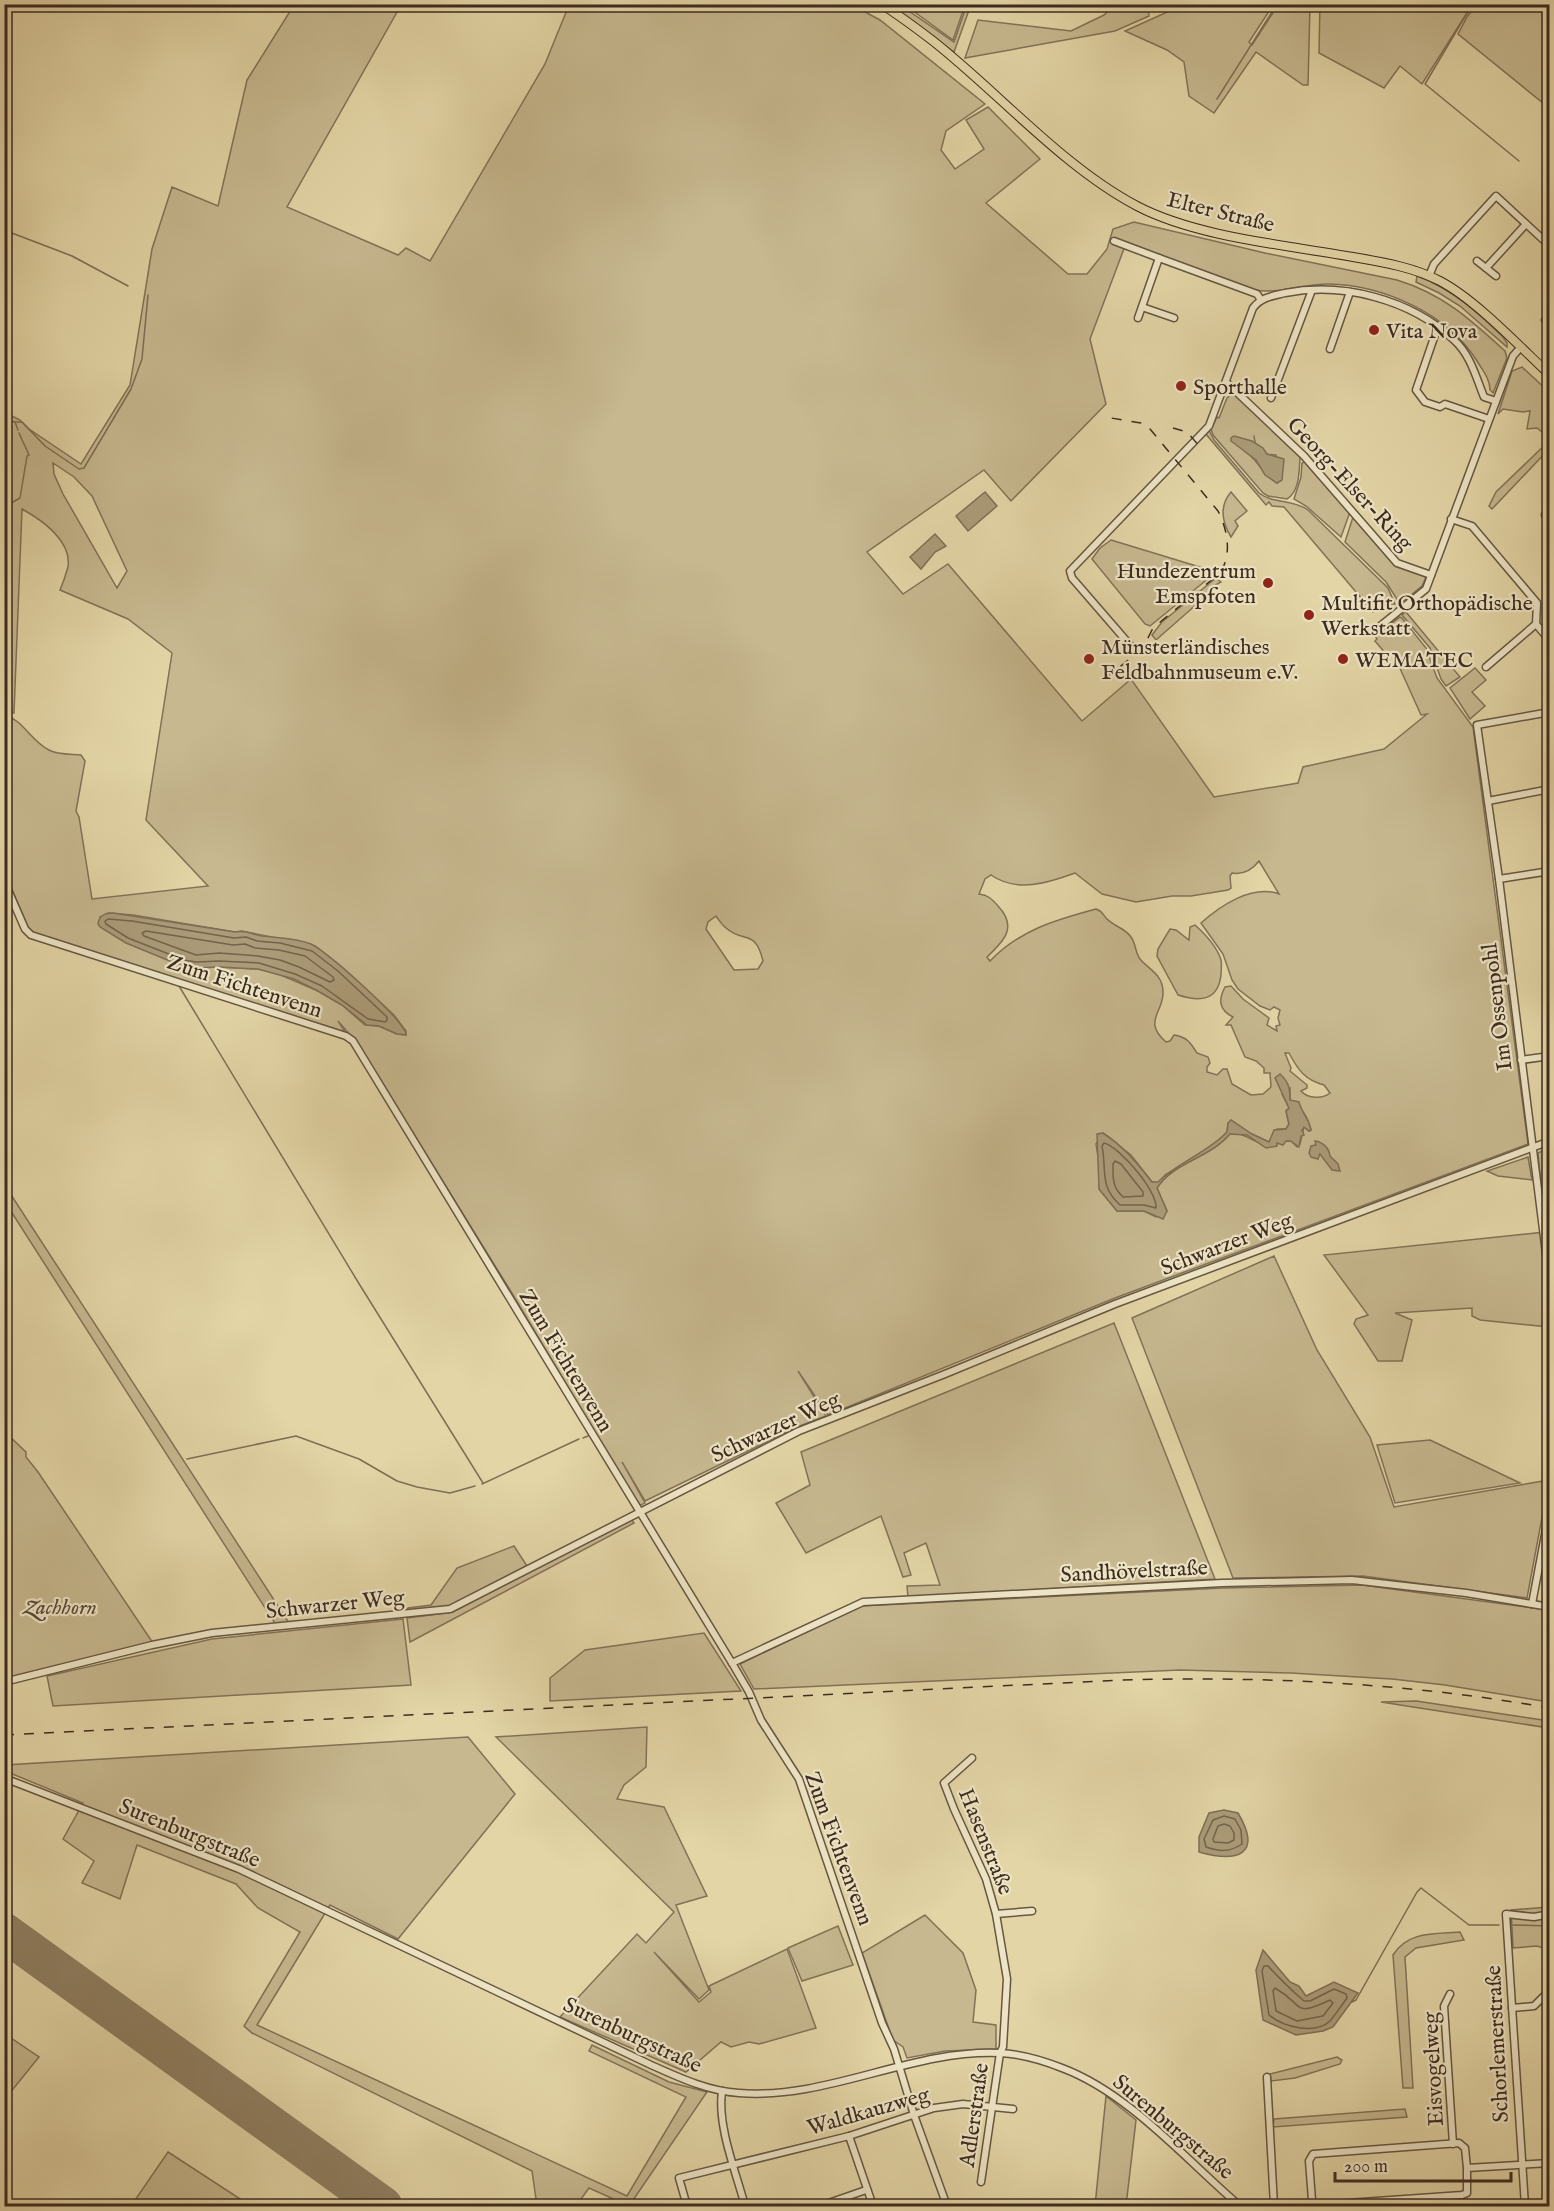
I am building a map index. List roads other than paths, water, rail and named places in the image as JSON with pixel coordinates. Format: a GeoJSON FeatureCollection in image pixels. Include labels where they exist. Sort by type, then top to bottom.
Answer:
{"type":"FeatureCollection","features":[{"type":"Feature","properties":{"kind":"main road","name":"Elter Straße"},"geometry":{"type":"LineString","coordinates":[[881,4],[954,58],[1088,174],[1113,192],[1145,210],[1209,231],[1392,264],[1429,276],[1467,299],[1550,375]]}},
{"type":"Feature","properties":{"kind":"street"},"geometry":{"type":"LineString","coordinates":[[1429,276],[1434,264],[1496,196],[1550,246]]}},
{"type":"Feature","properties":{"kind":"street"},"geometry":{"type":"LineString","coordinates":[[1486,268],[1526,224]]}},
{"type":"Feature","properties":{"kind":"street"},"geometry":{"type":"LineString","coordinates":[[1114,241],[1257,294],[1261,300]]}},
{"type":"Feature","properties":{"kind":"street"},"geometry":{"type":"LineString","coordinates":[[1138,318],[1159,258]]}},
{"type":"Feature","properties":{"kind":"street"},"geometry":{"type":"LineString","coordinates":[[1477,261],[1496,276]]}},
{"type":"Feature","properties":{"kind":"street"},"geometry":{"type":"LineString","coordinates":[[1130,645],[1072,578],[1070,571],[1209,426],[1253,308],[1261,300],[1312,290],[1350,292],[1393,304],[1438,326],[1456,342],[1466,355],[1484,397],[1496,401]]}},
{"type":"Feature","properties":{"kind":"street","name":"Georg-Elser-Ring"},"geometry":{"type":"LineString","coordinates":[[1271,398],[1312,290]]}},
{"type":"Feature","properties":{"kind":"street"},"geometry":{"type":"LineString","coordinates":[[1330,349],[1350,292]]}},
{"type":"Feature","properties":{"kind":"street"},"geometry":{"type":"LineString","coordinates":[[1142,307],[1174,318]]}},
{"type":"Feature","properties":{"kind":"street"},"geometry":{"type":"LineString","coordinates":[[1438,326],[1416,390],[1425,402],[1440,407],[1446,404],[1489,419]]}},
{"type":"Feature","properties":{"kind":"street"},"geometry":{"type":"LineString","coordinates":[[1379,627],[1426,589],[1513,356],[1520,348]]}},
{"type":"Feature","properties":{"kind":"street","name":"Georg-Elser-Ring"},"geometry":{"type":"LineString","coordinates":[[1226,382],[1299,450],[1397,563],[1431,574]]}},
{"type":"Feature","properties":{"kind":"street"},"geometry":{"type":"LineString","coordinates":[[1550,509],[1545,514],[1550,519]]}},
{"type":"Feature","properties":{"kind":"street"},"geometry":{"type":"LineString","coordinates":[[1452,519],[1472,526],[1537,603],[1536,624],[1550,641]]}},
{"type":"Feature","properties":{"kind":"street"},"geometry":{"type":"LineString","coordinates":[[1486,667],[1536,624]]}},
{"type":"Feature","properties":{"kind":"street","name":"Im Ossenpohl"},"geometry":{"type":"LineString","coordinates":[[1550,712],[1478,725],[1550,1285]]}},
{"type":"Feature","properties":{"kind":"street"},"geometry":{"type":"LineString","coordinates":[[1488,801],[1550,789]]}},
{"type":"Feature","properties":{"kind":"street"},"geometry":{"type":"LineString","coordinates":[[1499,879],[1550,871]]}},
{"type":"Feature","properties":{"kind":"street","name":"Zum Fichtenvenn"},"geometry":{"type":"LineString","coordinates":[[4,881],[25,929],[31,935],[346,1036],[353,1041],[749,1692],[761,1720],[800,1779],[882,2023],[894,2049],[914,2115],[947,2206]]}},
{"type":"Feature","properties":{"kind":"street"},"geometry":{"type":"LineString","coordinates":[[1521,1060],[1550,1056]]}},
{"type":"Feature","properties":{"kind":"street","name":"Schwarzer Weg"},"geometry":{"type":"LineString","coordinates":[[4,1682],[152,1645],[212,1633],[450,1609],[808,1428],[1115,1304],[1550,1140]]}},
{"type":"Feature","properties":{"kind":"street"},"geometry":{"type":"LineString","coordinates":[[1532,1604],[1550,1508]]}},
{"type":"Feature","properties":{"kind":"street","name":"Sandhövelstraße"},"geometry":{"type":"LineString","coordinates":[[732,1664],[863,1602],[1222,1583],[1352,1580],[1466,1593],[1550,1607]]}},
{"type":"Feature","properties":{"kind":"street","name":"Hasenstraße"},"geometry":{"type":"LineString","coordinates":[[972,1758],[944,1783],[986,1879],[996,1914],[1007,1979],[1003,2047],[1000,2053]]}},
{"type":"Feature","properties":{"kind":"street","name":"Surenburgstraße"},"geometry":{"type":"LineString","coordinates":[[4,1778],[239,1869],[677,2077],[723,2091],[761,2094],[795,2092],[950,2057],[1000,2053],[1063,2068],[1114,2095],[1240,2206]]}},
{"type":"Feature","properties":{"kind":"street","name":"Hasenstraße"},"geometry":{"type":"LineString","coordinates":[[996,1914],[1032,1911]]}},
{"type":"Feature","properties":{"kind":"street","name":"Schorlemerstraße"},"geometry":{"type":"LineString","coordinates":[[1525,2206],[1506,1914],[1533,1917],[1550,1914]]}},
{"type":"Feature","properties":{"kind":"street","name":"Eisvogelweg"},"geometry":{"type":"LineString","coordinates":[[1449,1994],[1444,2006],[1453,2144]]}},
{"type":"Feature","properties":{"kind":"street"},"geometry":{"type":"LineString","coordinates":[[1512,2008],[1534,2006],[1544,1996],[1550,1996]]}},
{"type":"Feature","properties":{"kind":"street","name":"Adlerstraße"},"geometry":{"type":"LineString","coordinates":[[981,2182],[1000,2053]]}},
{"type":"Feature","properties":{"kind":"street"},"geometry":{"type":"LineString","coordinates":[[1267,2077],[1274,2206]]}},
{"type":"Feature","properties":{"kind":"street"},"geometry":{"type":"LineString","coordinates":[[723,2091],[721,2115],[745,2206]]}},
{"type":"Feature","properties":{"kind":"street","name":"Waldkauzweg"},"geometry":{"type":"LineString","coordinates":[[687,2206],[680,2178],[849,2136],[934,2108],[963,2104],[1013,2109]]}},
{"type":"Feature","properties":{"kind":"street"},"geometry":{"type":"LineString","coordinates":[[849,2136],[873,2206]]}},
{"type":"Feature","properties":{"kind":"street"},"geometry":{"type":"LineString","coordinates":[[1460,2143],[1465,2148],[1467,2168],[1468,2189],[1467,2193],[1462,2195],[1318,2205],[1312,2199],[1309,2162],[1313,2154],[1460,2143]]}},
{"type":"Feature","properties":{"kind":"street"},"geometry":{"type":"LineString","coordinates":[[1467,2168],[1550,2163]]}},
{"type":"Feature","properties":{"kind":"street"},"geometry":{"type":"LineString","coordinates":[[820,2206],[866,2190]]}},
{"type":"Feature","properties":{"kind":"water"},"geometry":{"type":"Polygon","coordinates":[[[1234,436],[1252,441],[1263,448],[1267,454],[1284,459],[1282,480],[1277,483],[1265,475],[1256,460],[1231,441],[1234,436]]]}},
{"type":"Feature","properties":{"kind":"water"},"geometry":{"type":"Polygon","coordinates":[[[985,492],[997,506],[968,531],[956,516],[985,492]]]}},
{"type":"Feature","properties":{"kind":"water"},"geometry":{"type":"Polygon","coordinates":[[[935,534],[946,546],[935,552],[921,569],[910,557],[935,534]]]}},
{"type":"Feature","properties":{"kind":"water"},"geometry":{"type":"Polygon","coordinates":[[[113,913],[293,939],[311,944],[333,959],[365,987],[393,1016],[406,1035],[397,1034],[379,1026],[367,1025],[342,1005],[294,979],[258,969],[182,966],[126,943],[98,924],[103,915],[113,913]]]}},
{"type":"Feature","properties":{"kind":"water"},"geometry":{"type":"Polygon","coordinates":[[[1280,1074],[1288,1086],[1290,1100],[1299,1102],[1310,1126],[1309,1131],[1304,1127],[1302,1130],[1304,1135],[1301,1136],[1299,1147],[1291,1141],[1286,1141],[1283,1145],[1277,1143],[1277,1146],[1266,1148],[1247,1135],[1230,1134],[1213,1149],[1164,1179],[1157,1188],[1167,1211],[1163,1219],[1144,1211],[1117,1211],[1099,1189],[1097,1134],[1103,1133],[1117,1143],[1152,1182],[1158,1182],[1219,1139],[1227,1132],[1228,1123],[1231,1120],[1269,1142],[1274,1130],[1286,1129],[1289,1124],[1286,1111],[1289,1108],[1275,1078],[1280,1074]]]}},
{"type":"Feature","properties":{"kind":"water"},"geometry":{"type":"Polygon","coordinates":[[[1315,1141],[1327,1148],[1340,1171],[1332,1170],[1320,1154],[1318,1159],[1311,1157],[1309,1153],[1311,1146],[1316,1145],[1315,1141]]]}},
{"type":"Feature","properties":{"kind":"water"},"geometry":{"type":"Polygon","coordinates":[[[1224,1810],[1238,1813],[1248,1838],[1247,1847],[1235,1856],[1199,1852],[1199,1837],[1209,1813],[1224,1810]]]}},
{"type":"Feature","properties":{"kind":"water"},"geometry":{"type":"Polygon","coordinates":[[[1263,1950],[1290,1982],[1299,1986],[1306,1996],[1334,1982],[1358,1993],[1333,2027],[1296,2035],[1263,2020],[1256,1970],[1263,1950]]]}},
{"type":"Feature","properties":{"kind":"waterway"},"geometry":{"type":"LineString","coordinates":[[1217,99],[1277,4]]}},
{"type":"Feature","properties":{"kind":"waterway"},"geometry":{"type":"LineString","coordinates":[[1474,4],[1425,84],[1519,161]]}},
{"type":"Feature","properties":{"kind":"waterway"},"geometry":{"type":"LineString","coordinates":[[1530,4],[1550,14]]}},
{"type":"Feature","properties":{"kind":"waterway"},"geometry":{"type":"LineString","coordinates":[[4,230],[72,256],[128,286]]}},
{"type":"Feature","properties":{"kind":"waterway"},"geometry":{"type":"LineString","coordinates":[[15,422],[22,422],[45,446],[79,469],[84,468],[131,389],[142,359],[148,295]]}},
{"type":"Feature","properties":{"kind":"waterway"},"geometry":{"type":"LineString","coordinates":[[4,420],[15,422],[18,430]]}},
{"type":"Feature","properties":{"kind":"waterway"},"geometry":{"type":"LineString","coordinates":[[4,507],[20,498],[29,455],[19,433]]}},
{"type":"Feature","properties":{"kind":"waterway"},"geometry":{"type":"LineString","coordinates":[[1254,436],[1255,442]]}},
{"type":"Feature","properties":{"kind":"waterway"},"geometry":{"type":"LineString","coordinates":[[179,986],[483,1483]]}},
{"type":"Feature","properties":{"kind":"waterway"},"geometry":{"type":"LineString","coordinates":[[187,1459],[296,1436],[359,1459],[397,1481],[417,1487],[450,1493],[475,1486]]}},
{"type":"Feature","properties":{"kind":"waterway"},"geometry":{"type":"LineString","coordinates":[[583,1438],[588,1436]]}},
{"type":"Feature","properties":{"kind":"waterway"},"geometry":{"type":"LineString","coordinates":[[482,1484],[579,1439]]}},
{"type":"Feature","properties":{"kind":"waterway"},"geometry":{"type":"LineString","coordinates":[[1352,2002],[1356,2000],[1421,1888],[1469,1925],[1499,1925]]}},
{"type":"Feature","properties":{"kind":"waterway"},"geometry":{"type":"LineString","coordinates":[[1513,1925],[1550,1926]]}},
{"type":"Feature","properties":{"kind":"railway"},"geometry":{"type":"LineString","coordinates":[[1105,679],[1143,648],[1153,628],[1220,573],[1227,550],[1226,534],[1218,511],[1150,429],[1141,423],[1111,418]]}},
{"type":"Feature","properties":{"kind":"railway"},"geometry":{"type":"LineString","coordinates":[[1173,428],[1187,432],[1201,448]]}},
{"type":"Feature","properties":{"kind":"railway"},"geometry":{"type":"LineString","coordinates":[[4,1735],[1176,1679],[1230,1679],[1390,1687],[1497,1699],[1550,1708]]}},
{"type":"Feature","properties":{"kind":"place","name":"Vita Nova"},"geometry":{"type":"Point","coordinates":[1374,330]}},
{"type":"Feature","properties":{"kind":"place","name":"Sporthalle"},"geometry":{"type":"Point","coordinates":[1181,386]}},
{"type":"Feature","properties":{"kind":"place","name":"Hundezentrum Emspfoten"},"geometry":{"type":"Point","coordinates":[1268,583]}},
{"type":"Feature","properties":{"kind":"place","name":"Multifit Orthopädische Werkstatt"},"geometry":{"type":"Point","coordinates":[1309,615]}},
{"type":"Feature","properties":{"kind":"place","name":"Münsterländisches Feldbahnmuseum e.V."},"geometry":{"type":"Point","coordinates":[1089,659]}},
{"type":"Feature","properties":{"kind":"place","name":"WEMATEC"},"geometry":{"type":"Point","coordinates":[1343,659]}},
{"type":"Feature","properties":{"kind":"park label","name":"Zachhorn"},"geometry":{"type":"Point","coordinates":[60,1606]}}]}
